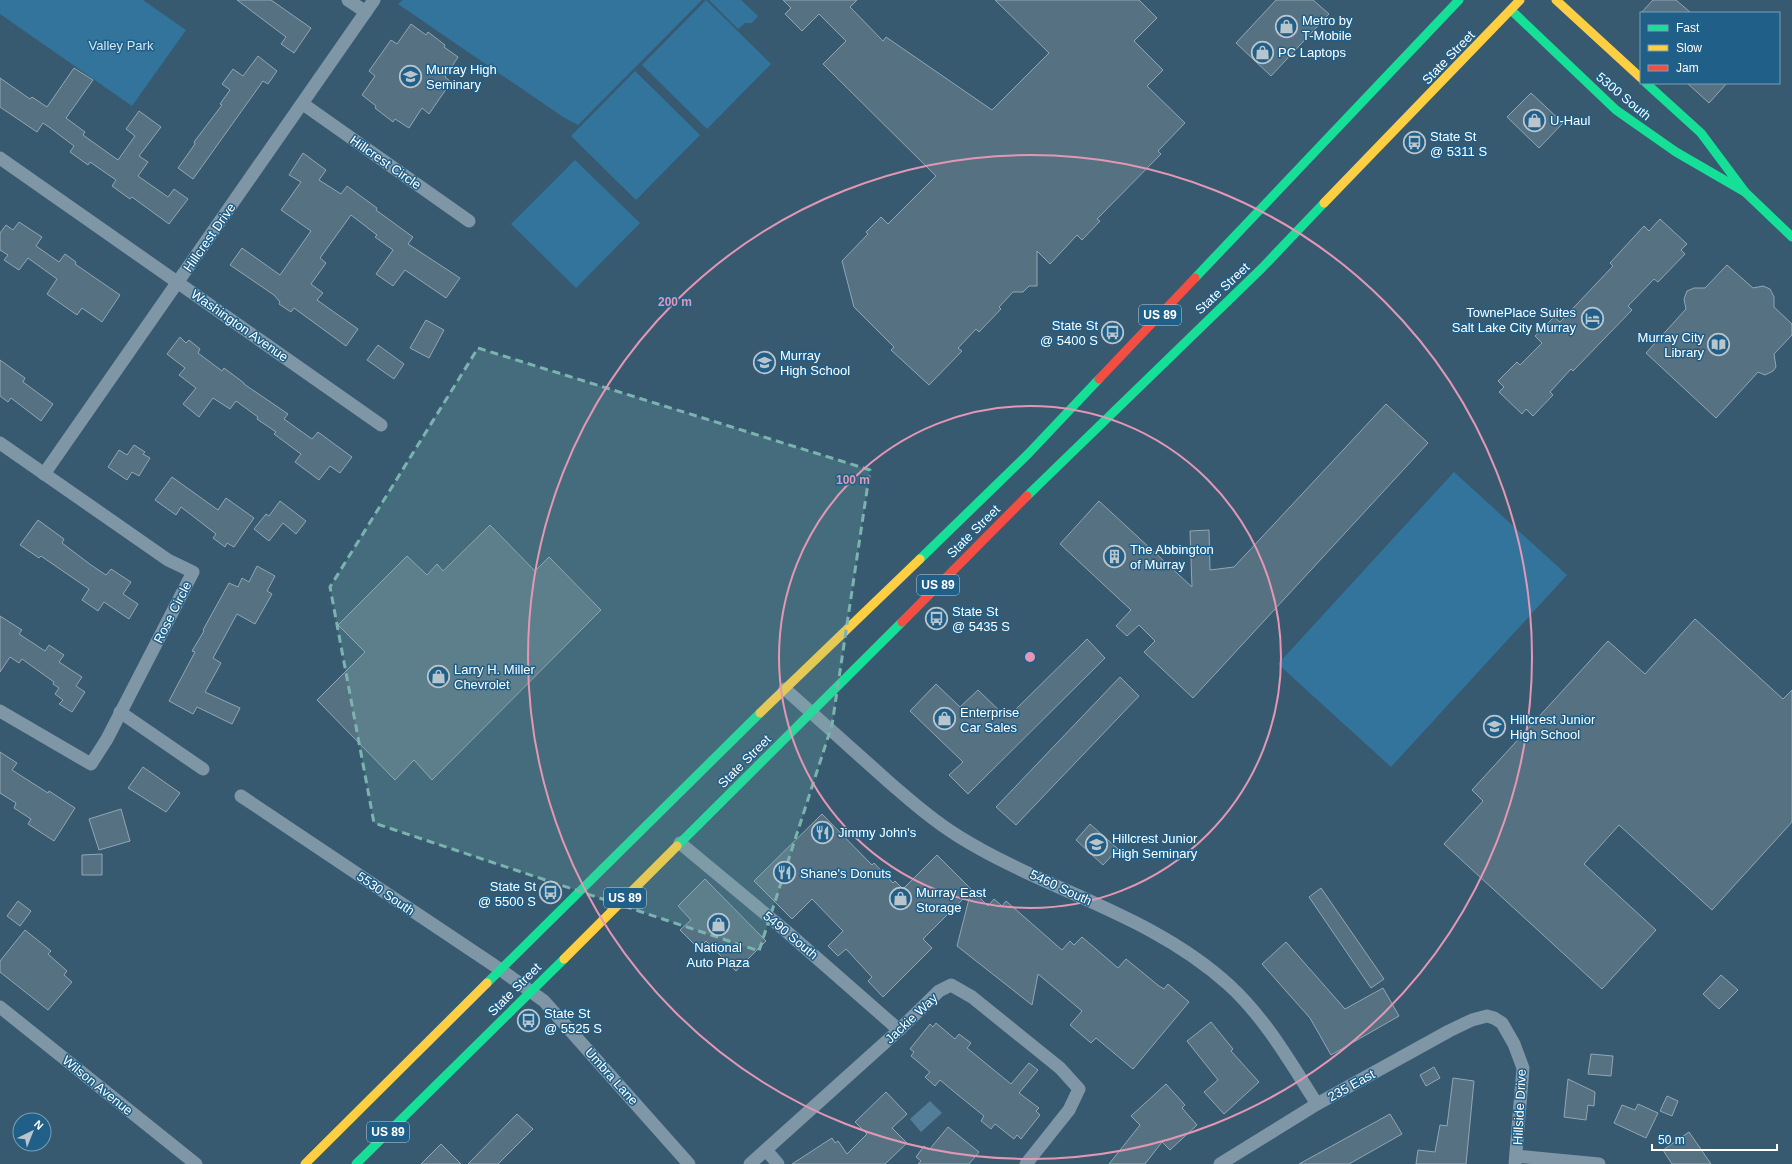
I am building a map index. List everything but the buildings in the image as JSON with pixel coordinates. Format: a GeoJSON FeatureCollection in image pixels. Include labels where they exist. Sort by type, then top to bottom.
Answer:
{"type":"FeatureCollection","features":[{"type":"Feature","properties":{"kind":"main road","name":"State Street"},"geometry":{"type":"LineString","coordinates":[[305,1164],[854,621],[929,551],[1028,454],[1460,0]]}},
{"type":"Feature","properties":{"kind":"main road","name":"State Street"},"geometry":{"type":"LineString","coordinates":[[356,1164],[812,712],[1065,457],[1262,268],[1508,8],[1520,0]]}},
{"type":"Feature","properties":{"kind":"main road","name":"5300 South"},"geometry":{"type":"LineString","coordinates":[[1556,0],[1640,77]]}},
{"type":"Feature","properties":{"kind":"main road","name":"5300 South"},"geometry":{"type":"LineString","coordinates":[[1508,8],[1616,110],[1676,152],[1745,192]]}},
{"type":"Feature","properties":{"kind":"main road","name":"5300 South"},"geometry":{"type":"LineString","coordinates":[[1647,84],[1701,133],[1745,192],[1792,238]]}},
{"type":"Feature","properties":{"kind":"street"},"geometry":{"type":"LineString","coordinates":[[348,0],[366,12]]}},
{"type":"Feature","properties":{"kind":"street","name":"Hillcrest Drive"},"geometry":{"type":"LineString","coordinates":[[44,474],[374,0]]}},
{"type":"Feature","properties":{"kind":"street","name":"Hillcrest Circle"},"geometry":{"type":"LineString","coordinates":[[303,104],[469,221]]}},
{"type":"Feature","properties":{"kind":"street","name":"Washington Avenue"},"geometry":{"type":"LineString","coordinates":[[0,158],[381,425]]}},
{"type":"Feature","properties":{"kind":"street","name":"Rose Circle"},"geometry":{"type":"LineString","coordinates":[[0,443],[168,560],[192,572],[107,739],[91,764],[0,711]]}},
{"type":"Feature","properties":{"kind":"street","name":"5460 South"},"geometry":{"type":"LineString","coordinates":[[785,689],[907,798],[957,835],[998,858],[1166,938],[1190,955],[1229,986],[1255,1012],[1279,1043],[1317,1104]]}},
{"type":"Feature","properties":{"kind":"street"},"geometry":{"type":"LineString","coordinates":[[120,712],[203,769]]}},
{"type":"Feature","properties":{"kind":"street","name":"5530 South"},"geometry":{"type":"LineString","coordinates":[[241,796],[501,970],[531,992]]}},
{"type":"Feature","properties":{"kind":"street","name":"5490 South"},"geometry":{"type":"LineString","coordinates":[[680,843],[786,931],[899,1030]]}},
{"type":"Feature","properties":{"kind":"street","name":"Jackie Way"},"geometry":{"type":"LineString","coordinates":[[750,1164],[899,1030],[939,991],[951,985],[972,997],[1054,1063],[1079,1089],[1069,1110],[1026,1164]]}},
{"type":"Feature","properties":{"kind":"street","name":"Umbra Lane"},"geometry":{"type":"LineString","coordinates":[[531,992],[552,1009],[689,1164]]}},
{"type":"Feature","properties":{"kind":"street","name":"Wilson Avenue"},"geometry":{"type":"LineString","coordinates":[[0,1007],[196,1164]]}},
{"type":"Feature","properties":{"kind":"street","name":"235 East"},"geometry":{"type":"LineString","coordinates":[[1220,1164],[1317,1104],[1449,1031],[1476,1018],[1487,1016]]}},
{"type":"Feature","properties":{"kind":"street","name":"Hillside Drive"},"geometry":{"type":"LineString","coordinates":[[1487,1016],[1502,1023],[1514,1044],[1523,1068],[1516,1160]]}},
{"type":"Feature","properties":{"kind":"street"},"geometry":{"type":"LineString","coordinates":[[766,1150],[778,1164]]}},
{"type":"Feature","properties":{"kind":"street"},"geometry":{"type":"LineString","coordinates":[[1516,1160],[1599,1164]]}},
{"type":"Feature","properties":{"kind":"highlighted area"},"geometry":{"type":"Polygon","coordinates":[[[478,348],[870,470],[832,725],[759,951],[374,823],[330,587],[478,348]]]}},
{"type":"Feature","properties":{"kind":"green space","name":"Valley Park"},"geometry":{"type":"Polygon","coordinates":[[[0,0],[143,0],[186,30],[132,106],[0,14],[0,0]]]}},
{"type":"Feature","properties":{"kind":"green space"},"geometry":{"type":"Polygon","coordinates":[[[403,0],[702,0],[578,125],[563,117],[398,4],[403,0]]]}},
{"type":"Feature","properties":{"kind":"green space"},"geometry":{"type":"Polygon","coordinates":[[[706,0],[771,64],[707,129],[642,65],[706,0]]]}},
{"type":"Feature","properties":{"kind":"green space"},"geometry":{"type":"Polygon","coordinates":[[[709,0],[741,0],[758,16],[752,23],[745,23],[738,29],[709,0]]]}},
{"type":"Feature","properties":{"kind":"green space"},"geometry":{"type":"Polygon","coordinates":[[[635,71],[700,135],[636,200],[571,136],[635,71]]]}},
{"type":"Feature","properties":{"kind":"green space"},"geometry":{"type":"Polygon","coordinates":[[[575,160],[640,223],[576,288],[511,224],[575,160]]]}},
{"type":"Feature","properties":{"kind":"green space"},"geometry":{"type":"Polygon","coordinates":[[[1454,472],[1567,575],[1391,767],[1278,664],[1454,472]]]}},
{"type":"Feature","properties":{"kind":"shaded area"},"geometry":{"type":"Polygon","coordinates":[[[930,1101],[942,1113],[921,1132],[910,1119],[930,1101]]]}},
{"type":"Feature","properties":{"kind":"traffic: fast"},"geometry":{"type":"LineString","coordinates":[[1195,278],[1459,0]]}},
{"type":"Feature","properties":{"kind":"traffic: fast"},"geometry":{"type":"LineString","coordinates":[[1511,10],[1616,110],[1676,152],[1745,192]]}},
{"type":"Feature","properties":{"kind":"traffic: fast"},"geometry":{"type":"LineString","coordinates":[[1647,84],[1701,133],[1745,192],[1792,237]]}},
{"type":"Feature","properties":{"kind":"traffic: fast"},"geometry":{"type":"LineString","coordinates":[[1027,496],[1262,268],[1324,203]]}},
{"type":"Feature","properties":{"kind":"traffic: fast"},"geometry":{"type":"LineString","coordinates":[[920,559],[1028,454],[1099,379]]}},
{"type":"Feature","properties":{"kind":"traffic: fast"},"geometry":{"type":"LineString","coordinates":[[677,846],[902,622]]}},
{"type":"Feature","properties":{"kind":"traffic: fast"},"geometry":{"type":"LineString","coordinates":[[487,983],[760,713]]}},
{"type":"Feature","properties":{"kind":"traffic: fast"},"geometry":{"type":"LineString","coordinates":[[356,1164],[564,959]]}},
{"type":"Feature","properties":{"kind":"traffic: slow"},"geometry":{"type":"LineString","coordinates":[[1324,203],[1520,0]]}},
{"type":"Feature","properties":{"kind":"traffic: slow"},"geometry":{"type":"LineString","coordinates":[[1556,0],[1640,77]]}},
{"type":"Feature","properties":{"kind":"traffic: slow"},"geometry":{"type":"LineString","coordinates":[[760,713],[920,559]]}},
{"type":"Feature","properties":{"kind":"traffic: slow"},"geometry":{"type":"LineString","coordinates":[[564,959],[677,846]]}},
{"type":"Feature","properties":{"kind":"traffic: slow"},"geometry":{"type":"LineString","coordinates":[[305,1164],[487,983]]}},
{"type":"Feature","properties":{"kind":"traffic: jam"},"geometry":{"type":"LineString","coordinates":[[1099,379],[1195,278]]}},
{"type":"Feature","properties":{"kind":"traffic: jam"},"geometry":{"type":"LineString","coordinates":[[902,622],[1027,496]]}},
{"type":"Feature","properties":{"kind":"place","name":"Metro by T-Mobile"},"geometry":{"type":"Point","coordinates":[1286,27]}},
{"type":"Feature","properties":{"kind":"place","name":"PC Laptops"},"geometry":{"type":"Point","coordinates":[1263,52]}},
{"type":"Feature","properties":{"kind":"place","name":"Murray High Seminary"},"geometry":{"type":"Point","coordinates":[410,76]}},
{"type":"Feature","properties":{"kind":"place","name":"U-Haul"},"geometry":{"type":"Point","coordinates":[1535,120]}},
{"type":"Feature","properties":{"kind":"place","name":"State St @ 5311 S"},"geometry":{"type":"Point","coordinates":[1415,143]}},
{"type":"Feature","properties":{"kind":"place","name":"TownePlace Suites Salt Lake City Murray"},"geometry":{"type":"Point","coordinates":[1592,319]}},
{"type":"Feature","properties":{"kind":"place","name":"State St @ 5400 S"},"geometry":{"type":"Point","coordinates":[1113,332]}},
{"type":"Feature","properties":{"kind":"place","name":"Murray City Library"},"geometry":{"type":"Point","coordinates":[1719,344]}},
{"type":"Feature","properties":{"kind":"place","name":"Murray High School"},"geometry":{"type":"Point","coordinates":[764,362]}},
{"type":"Feature","properties":{"kind":"place","name":"The Abbington of Murray"},"geometry":{"type":"Point","coordinates":[1115,556]}},
{"type":"Feature","properties":{"kind":"place","name":"State St @ 5435 S"},"geometry":{"type":"Point","coordinates":[936,618]}},
{"type":"Feature","properties":{"kind":"place","name":"Larry H. Miller Chevrolet"},"geometry":{"type":"Point","coordinates":[438,676]}},
{"type":"Feature","properties":{"kind":"place","name":"Enterprise Car Sales"},"geometry":{"type":"Point","coordinates":[945,719]}},
{"type":"Feature","properties":{"kind":"place","name":"Hillcrest Junior High School"},"geometry":{"type":"Point","coordinates":[1495,726]}},
{"type":"Feature","properties":{"kind":"place","name":"Jimmy John's"},"geometry":{"type":"Point","coordinates":[823,832]}},
{"type":"Feature","properties":{"kind":"place","name":"Hillcrest Junior High Seminary"},"geometry":{"type":"Point","coordinates":[1097,845]}},
{"type":"Feature","properties":{"kind":"place","name":"Shane's Donuts"},"geometry":{"type":"Point","coordinates":[784,873]}},
{"type":"Feature","properties":{"kind":"place","name":"State St @ 5500 S"},"geometry":{"type":"Point","coordinates":[551,893]}},
{"type":"Feature","properties":{"kind":"place","name":"Murray East Storage"},"geometry":{"type":"Point","coordinates":[900,899]}},
{"type":"Feature","properties":{"kind":"place","name":"National Auto Plaza"},"geometry":{"type":"Point","coordinates":[718,925]}},
{"type":"Feature","properties":{"kind":"place","name":"State St @ 5525 S"},"geometry":{"type":"Point","coordinates":[529,1020]}}]}
